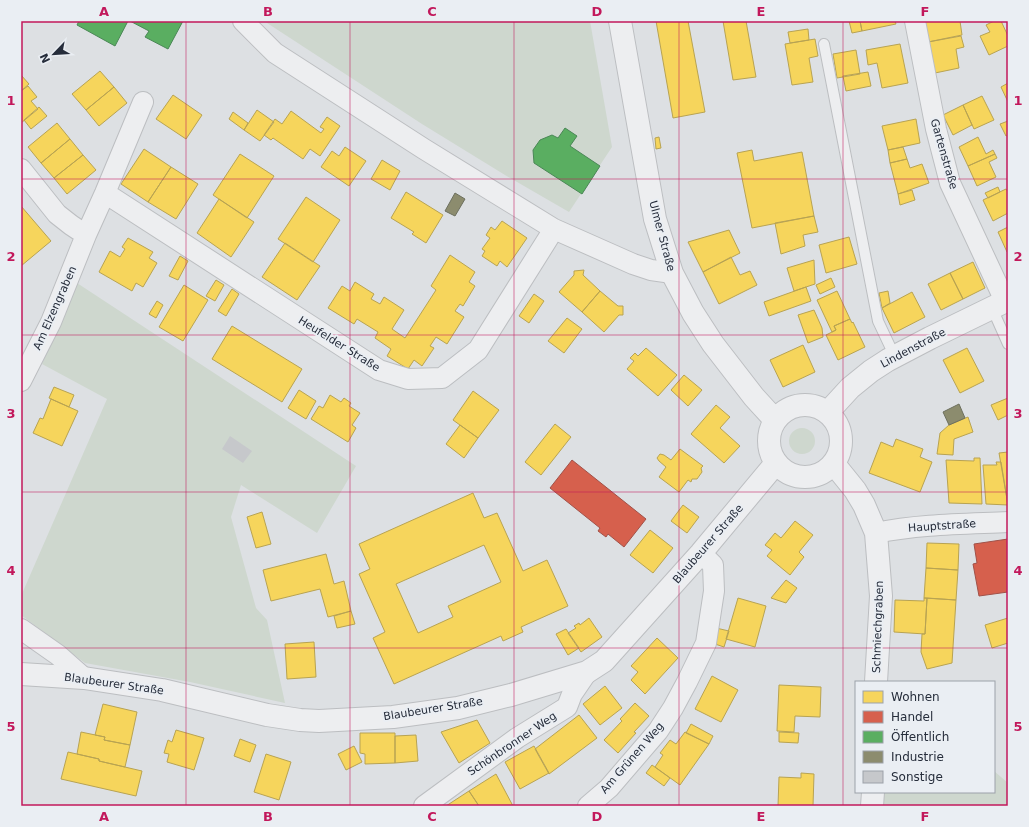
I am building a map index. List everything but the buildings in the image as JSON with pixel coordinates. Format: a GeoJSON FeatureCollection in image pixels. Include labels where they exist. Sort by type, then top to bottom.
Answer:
{"type":"FeatureCollection","features":[{"type":"Feature","properties":{"kind":"street"},"geometry":{"type":"LineString","coordinates":[[243,21],[275,53],[424,149],[554,230],[633,264],[651,270],[672,273]]}},
{"type":"Feature","properties":{"kind":"street","name":"Ulmer Straße"},"geometry":{"type":"LineString","coordinates":[[620,21],[656,219],[672,273],[693,313],[713,344],[754,398],[775,420]]}},
{"type":"Feature","properties":{"kind":"street","name":"Gartenstraße"},"geometry":{"type":"LineString","coordinates":[[915,21],[936,129],[950,183],[1002,303]]}},
{"type":"Feature","properties":{"kind":"street","name":"Am Elzengraben"},"geometry":{"type":"LineString","coordinates":[[21,381],[51,322],[86,235],[143,102]]}},
{"type":"Feature","properties":{"kind":"street"},"geometry":{"type":"LineString","coordinates":[[21,169],[57,214],[86,235]]}},
{"type":"Feature","properties":{"kind":"street","name":"Heufelder Straße"},"geometry":{"type":"LineString","coordinates":[[105,193],[379,370],[408,379],[442,378],[478,350],[554,230]]}},
{"type":"Feature","properties":{"kind":"street","name":"Lindenstraße"},"geometry":{"type":"LineString","coordinates":[[828,412],[850,388],[871,371],[930,338],[1002,303]]}},
{"type":"Feature","properties":{"kind":"street"},"geometry":{"type":"LineString","coordinates":[[800,405],[814,405],[828,412],[837,423],[842,437],[840,451],[834,464],[824,473],[811,477],[798,477],[786,472],[776,463],[771,453],[769,442],[770,431],[775,420],[786,410],[800,405]]}},
{"type":"Feature","properties":{"kind":"street","name":"Blaubeurer Straße"},"geometry":{"type":"LineString","coordinates":[[21,674],[84,678],[162,690],[267,715],[319,721],[393,717],[458,708],[511,695],[587,672],[604,661],[701,553],[776,463]]}},
{"type":"Feature","properties":{"kind":"street","name":"Schmiechgraben"},"geometry":{"type":"LineString","coordinates":[[834,464],[855,490],[864,505],[876,533],[881,596],[876,681]]}},
{"type":"Feature","properties":{"kind":"street","name":"Hauptstraße"},"geometry":{"type":"LineString","coordinates":[[876,533],[937,524],[1008,522]]}},
{"type":"Feature","properties":{"kind":"street","name":"Am Grünen Weg"},"geometry":{"type":"LineString","coordinates":[[588,806],[608,788],[658,731],[673,708],[706,643],[714,591],[713,565],[701,553]]}},
{"type":"Feature","properties":{"kind":"street"},"geometry":{"type":"LineString","coordinates":[[21,628],[58,655],[84,678]]}},
{"type":"Feature","properties":{"kind":"street","name":"Schönbronner Weg"},"geometry":{"type":"LineString","coordinates":[[424,806],[516,738],[567,707],[572,694],[587,672]]}},
{"type":"Feature","properties":{"kind":"street"},"geometry":{"type":"LineString","coordinates":[[872,793],[872,806]]}},
{"type":"Feature","properties":{"kind":"lane"},"geometry":{"type":"LineString","coordinates":[[824,44],[878,322],[895,357]]}},
{"type":"Feature","properties":{"kind":"lane"},"geometry":{"type":"LineString","coordinates":[[1002,303],[1008,344]]}},
{"type":"Feature","properties":{"kind":"shaded area"},"geometry":{"type":"Polygon","coordinates":[[[264,21],[590,21],[612,147],[569,212],[422,124],[264,21]]]}},
{"type":"Feature","properties":{"kind":"shaded area"},"geometry":{"type":"Polygon","coordinates":[[[77,283],[356,466],[317,533],[241,485],[231,517],[256,608],[267,620],[285,703],[190,682],[85,663],[21,615],[21,596],[107,399],[42,364],[77,283]]]}},
{"type":"Feature","properties":{"kind":"shaded area"},"geometry":{"type":"Polygon","coordinates":[[[802,428],[811,432],[815,441],[811,450],[802,454],[793,450],[789,441],[793,432],[802,428]]]}},
{"type":"Feature","properties":{"kind":"shaded area"},"geometry":{"type":"Polygon","coordinates":[[[995,772],[1008,783],[1008,806],[872,806],[873,793],[995,793],[995,772]]]}}]}
